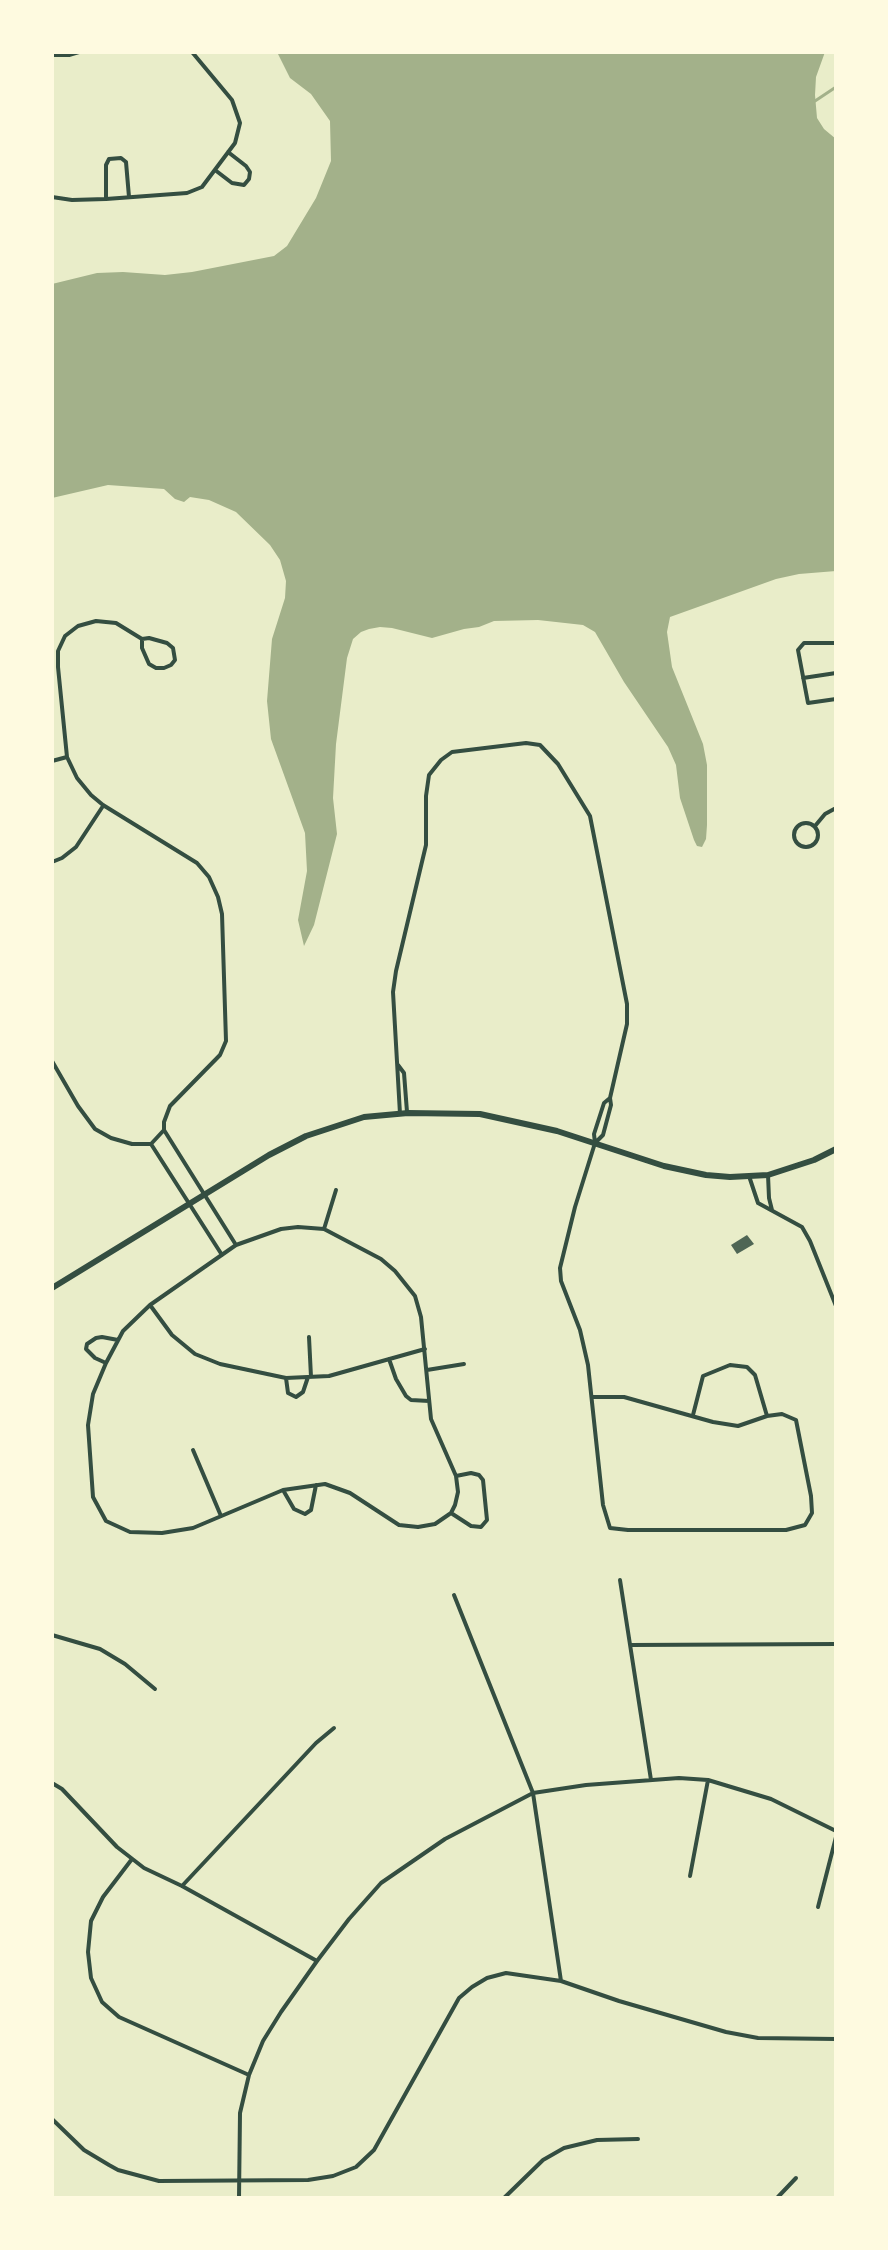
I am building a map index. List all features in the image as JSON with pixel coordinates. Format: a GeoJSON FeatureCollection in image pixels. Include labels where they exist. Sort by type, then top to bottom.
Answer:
{"type":"FeatureCollection","features":[{"type":"Feature","properties":{"kind":"main road"},"geometry":{"type":"LineString","coordinates":[[52,1288],[269,1155],[306,1136],[364,1117],[480,1114],[544,1128],[646,1161],[706,1175],[768,1175],[814,1160],[836,1149]]}},
{"type":"Feature","properties":{"kind":"street"},"geometry":{"type":"LineString","coordinates":[[52,55],[79,52]]}},
{"type":"Feature","properties":{"kind":"street"},"geometry":{"type":"LineString","coordinates":[[52,197],[106,199],[187,193],[202,187],[235,143],[240,123],[232,100],[192,52]]}},
{"type":"Feature","properties":{"kind":"street"},"geometry":{"type":"LineString","coordinates":[[214,170],[232,183],[244,185],[249,179],[250,172],[246,166],[228,152]]}},
{"type":"Feature","properties":{"kind":"street"},"geometry":{"type":"LineString","coordinates":[[106,199],[106,165],[109,159],[121,158],[126,162],[129,197]]}},
{"type":"Feature","properties":{"kind":"street"},"geometry":{"type":"LineString","coordinates":[[142,639],[142,648],[149,664],[164,668],[175,660],[173,648],[157,639],[142,639],[116,623],[96,621],[78,626],[65,636],[58,651],[58,667],[67,757],[77,778],[91,795],[197,863],[209,877],[218,897],[222,914],[226,1041],[220,1055],[170,1106],[164,1130],[236,1245]]}},
{"type":"Feature","properties":{"kind":"street"},"geometry":{"type":"LineString","coordinates":[[836,643],[804,643],[798,650],[808,703],[836,699]]}},
{"type":"Feature","properties":{"kind":"street"},"geometry":{"type":"LineString","coordinates":[[803,678],[836,673]]}},
{"type":"Feature","properties":{"kind":"street"},"geometry":{"type":"LineString","coordinates":[[404,1114],[404,1073],[398,1065],[393,992],[426,845],[429,775],[452,752],[526,743],[540,745],[558,764],[590,816],[627,1004],[627,1024],[607,1123],[603,1135],[595,1143],[560,1268],[561,1281],[580,1330],[588,1365],[603,1505],[610,1528],[786,1530],[805,1525],[812,1513],[796,1420],[782,1414],[738,1426],[624,1397],[593,1397]]}},
{"type":"Feature","properties":{"kind":"street"},"geometry":{"type":"LineString","coordinates":[[52,761],[67,757]]}},
{"type":"Feature","properties":{"kind":"street"},"geometry":{"type":"LineString","coordinates":[[52,862],[76,847],[103,805]]}},
{"type":"Feature","properties":{"kind":"street"},"geometry":{"type":"LineString","coordinates":[[815,826],[825,814],[836,808]]}},
{"type":"Feature","properties":{"kind":"street"},"geometry":{"type":"LineString","coordinates":[[807,823],[815,826],[817,842],[811,847],[799,846],[794,836],[796,828],[807,823]]}},
{"type":"Feature","properties":{"kind":"street"},"geometry":{"type":"LineString","coordinates":[[52,1030],[52,1039]]}},
{"type":"Feature","properties":{"kind":"street"},"geometry":{"type":"LineString","coordinates":[[52,1061],[95,1129],[132,1144],[151,1144],[164,1130]]}},
{"type":"Feature","properties":{"kind":"street"},"geometry":{"type":"LineString","coordinates":[[151,1144],[222,1255]]}},
{"type":"Feature","properties":{"kind":"street"},"geometry":{"type":"LineString","coordinates":[[768,1175],[772,1210]]}},
{"type":"Feature","properties":{"kind":"street"},"geometry":{"type":"LineString","coordinates":[[749,1176],[758,1203],[802,1227],[836,1306]]}},
{"type":"Feature","properties":{"kind":"street"},"geometry":{"type":"LineString","coordinates":[[324,1229],[336,1190]]}},
{"type":"Feature","properties":{"kind":"street"},"geometry":{"type":"LineString","coordinates":[[281,1229],[324,1229],[381,1259],[401,1277],[415,1296],[421,1317],[431,1419],[456,1476],[458,1492],[451,1513],[435,1524],[418,1527],[399,1525],[350,1493],[325,1484],[283,1490],[193,1528],[162,1533],[130,1532],[106,1521],[93,1497],[88,1425],[93,1394],[106,1363],[123,1331],[150,1305],[236,1245],[281,1229]]}},
{"type":"Feature","properties":{"kind":"street"},"geometry":{"type":"LineString","coordinates":[[150,1305],[172,1335],[195,1354],[220,1364],[286,1378],[329,1376],[425,1349]]}},
{"type":"Feature","properties":{"kind":"street"},"geometry":{"type":"LineString","coordinates":[[106,1363],[86,1349],[87,1344],[102,1337],[118,1340]]}},
{"type":"Feature","properties":{"kind":"street"},"geometry":{"type":"LineString","coordinates":[[286,1378],[288,1393],[296,1397],[303,1392],[309,1377],[309,1337]]}},
{"type":"Feature","properties":{"kind":"street"},"geometry":{"type":"LineString","coordinates":[[389,1359],[406,1396],[411,1400],[429,1401]]}},
{"type":"Feature","properties":{"kind":"street"},"geometry":{"type":"LineString","coordinates":[[427,1370],[464,1364]]}},
{"type":"Feature","properties":{"kind":"street"},"geometry":{"type":"LineString","coordinates":[[693,1415],[703,1376],[730,1365],[747,1367],[755,1375],[767,1416]]}},
{"type":"Feature","properties":{"kind":"street"},"geometry":{"type":"LineString","coordinates":[[193,1450],[221,1516]]}},
{"type":"Feature","properties":{"kind":"street"},"geometry":{"type":"LineString","coordinates":[[451,1513],[471,1526],[481,1527],[487,1520],[483,1480],[471,1473],[456,1476]]}},
{"type":"Feature","properties":{"kind":"street"},"geometry":{"type":"LineString","coordinates":[[283,1490],[294,1509],[305,1514],[311,1510],[316,1485]]}},
{"type":"Feature","properties":{"kind":"street"},"geometry":{"type":"LineString","coordinates":[[620,1580],[651,1780]]}},
{"type":"Feature","properties":{"kind":"street"},"geometry":{"type":"LineString","coordinates":[[454,1595],[533,1793],[561,1981]]}},
{"type":"Feature","properties":{"kind":"street"},"geometry":{"type":"LineString","coordinates":[[52,1635],[100,1649],[125,1664],[155,1689]]}},
{"type":"Feature","properties":{"kind":"street"},"geometry":{"type":"LineString","coordinates":[[631,1645],[836,1644]]}},
{"type":"Feature","properties":{"kind":"street"},"geometry":{"type":"LineString","coordinates":[[182,1886],[316,1743],[334,1728]]}},
{"type":"Feature","properties":{"kind":"street"},"geometry":{"type":"LineString","coordinates":[[239,2198],[240,2113],[249,2075],[263,2041],[317,1961],[381,1883],[445,1839],[533,1793],[586,1785],[679,1778],[708,1780],[771,1799],[836,1834],[818,1907]]}},
{"type":"Feature","properties":{"kind":"street"},"geometry":{"type":"LineString","coordinates":[[690,1876],[708,1780]]}},
{"type":"Feature","properties":{"kind":"street"},"geometry":{"type":"LineString","coordinates":[[52,1783],[62,1789],[117,1847],[144,1868],[317,1961]]}},
{"type":"Feature","properties":{"kind":"street"},"geometry":{"type":"LineString","coordinates":[[132,1859],[103,1897],[91,1921],[88,1952],[91,1978],[102,2002],[119,2017],[249,2075]]}},
{"type":"Feature","properties":{"kind":"street"},"geometry":{"type":"LineString","coordinates":[[52,2119],[84,2150],[118,2170],[159,2181],[308,2180],[333,2176],[356,2167],[374,2150],[459,1998],[487,1978],[506,1973],[561,1981],[726,2032],[758,2038],[836,2039]]}},
{"type":"Feature","properties":{"kind":"street"},"geometry":{"type":"LineString","coordinates":[[504,2198],[543,2160],[564,2148],[597,2140],[638,2139]]}},
{"type":"Feature","properties":{"kind":"street"},"geometry":{"type":"LineString","coordinates":[[777,2198],[796,2178]]}},
{"type":"Feature","properties":{"kind":"shaded area"},"geometry":{"type":"Polygon","coordinates":[[[277,52],[825,52],[816,77],[815,95],[817,118],[836,139],[836,571],[776,579],[670,617],[667,632],[672,667],[703,744],[707,765],[707,825],[702,847],[697,846],[694,840],[680,798],[676,765],[668,747],[595,632],[583,625],[538,620],[494,621],[432,638],[392,628],[369,629],[353,639],[347,658],[336,744],[333,798],[337,834],[314,925],[304,946],[298,920],[307,871],[305,833],[271,739],[267,701],[272,639],[285,598],[286,581],[280,560],[270,545],[236,512],[209,500],[190,497],[184,502],[164,489],[108,485],[52,498],[52,284],[97,273],[165,275],[192,272],[274,256],[287,246],[316,198],[331,161],[330,121],[311,94],[290,78],[277,52]]]}},
{"type":"Feature","properties":{"kind":"building"},"geometry":{"type":"Polygon","coordinates":[[[747,1235],[754,1244],[737,1254],[731,1245],[747,1235]]]}},
{"type":"Feature","properties":{"kind":"waterway"},"geometry":{"type":"LineString","coordinates":[[815,101],[836,87]]}}]}
